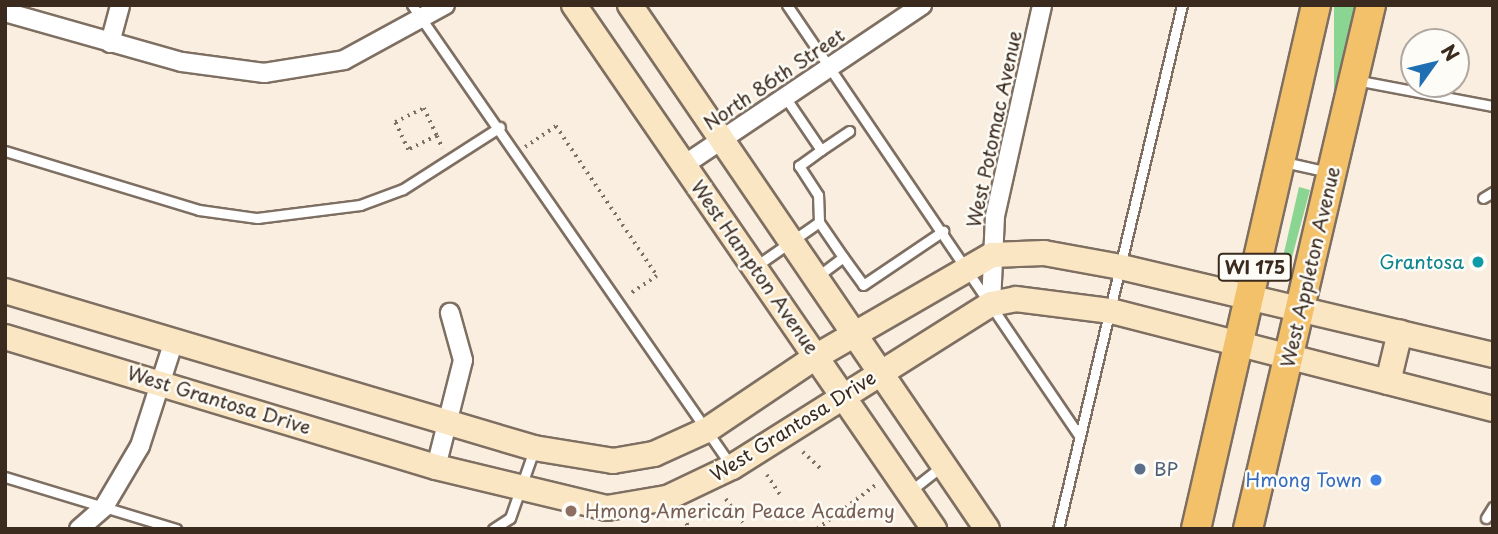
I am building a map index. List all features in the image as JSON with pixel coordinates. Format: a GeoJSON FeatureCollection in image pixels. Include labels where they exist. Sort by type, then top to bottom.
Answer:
{"type":"FeatureCollection","features":[{"type":"Feature","properties":{"kind":"main road","name":"WI 175"},"geometry":{"type":"LineString","coordinates":[[1196,529],[1316,5]]}},
{"type":"Feature","properties":{"kind":"main road","name":"West Appleton Avenue"},"geometry":{"type":"LineString","coordinates":[[1248,529],[1371,5]]}},
{"type":"Feature","properties":{"kind":"street"},"geometry":{"type":"LineString","coordinates":[[110,43],[120,5]]}},
{"type":"Feature","properties":{"kind":"street"},"geometry":{"type":"LineString","coordinates":[[5,12],[193,64],[264,73],[344,60],[417,13],[445,5]]}},
{"type":"Feature","properties":{"kind":"street","name":"West Hampton Avenue"},"geometry":{"type":"LineString","coordinates":[[574,5],[934,529]]}},
{"type":"Feature","properties":{"kind":"street"},"geometry":{"type":"LineString","coordinates":[[630,5],[987,529]]}},
{"type":"Feature","properties":{"kind":"street","name":"North 86th Street"},"geometry":{"type":"LineString","coordinates":[[684,165],[922,5]]}},
{"type":"Feature","properties":{"kind":"street","name":"West Potomac Avenue"},"geometry":{"type":"LineString","coordinates":[[991,304],[992,255],[1042,5]]}},
{"type":"Feature","properties":{"kind":"street"},"geometry":{"type":"LineString","coordinates":[[5,291],[449,419],[534,448],[613,461],[654,454],[707,430],[817,356],[966,265],[992,255],[1044,253],[1121,267],[1493,355]]}},
{"type":"Feature","properties":{"kind":"street","name":"West Grantosa Drive"},"geometry":{"type":"LineString","coordinates":[[5,337],[436,467],[607,508],[667,498],[732,467],[991,304],[1036,298],[1111,311],[1493,409]]}},
{"type":"Feature","properties":{"kind":"street"},"geometry":{"type":"LineString","coordinates":[[436,467],[463,360],[450,313]]}},
{"type":"Feature","properties":{"kind":"street"},"geometry":{"type":"LineString","coordinates":[[1388,382],[1400,332]]}},
{"type":"Feature","properties":{"kind":"street"},"geometry":{"type":"LineString","coordinates":[[79,529],[104,507],[140,446],[174,341]]}},
{"type":"Feature","properties":{"kind":"lane"},"geometry":{"type":"LineString","coordinates":[[787,5],[943,231],[1080,437]]}},
{"type":"Feature","properties":{"kind":"lane"},"geometry":{"type":"LineString","coordinates":[[1058,529],[1182,5]]}},
{"type":"Feature","properties":{"kind":"lane"},"geometry":{"type":"LineString","coordinates":[[417,13],[500,127],[732,467]]}},
{"type":"Feature","properties":{"kind":"lane"},"geometry":{"type":"LineString","coordinates":[[1354,80],[1493,106]]}},
{"type":"Feature","properties":{"kind":"lane"},"geometry":{"type":"LineString","coordinates":[[785,97],[821,150]]}},
{"type":"Feature","properties":{"kind":"lane"},"geometry":{"type":"LineString","coordinates":[[5,151],[200,209],[257,218],[360,205],[403,189],[500,127]]}},
{"type":"Feature","properties":{"kind":"lane"},"geometry":{"type":"LineString","coordinates":[[849,131],[799,166],[818,195],[819,222],[863,285],[943,231]]}},
{"type":"Feature","properties":{"kind":"lane"},"geometry":{"type":"LineString","coordinates":[[1279,160],[1332,173]]}},
{"type":"Feature","properties":{"kind":"lane"},"geometry":{"type":"LineString","coordinates":[[1483,198],[1493,192]]}},
{"type":"Feature","properties":{"kind":"lane"},"geometry":{"type":"LineString","coordinates":[[755,267],[819,222]]}},
{"type":"Feature","properties":{"kind":"lane"},"geometry":{"type":"LineString","coordinates":[[816,277],[843,257]]}},
{"type":"Feature","properties":{"kind":"lane"},"geometry":{"type":"LineString","coordinates":[[492,529],[510,518],[534,448]]}},
{"type":"Feature","properties":{"kind":"lane"},"geometry":{"type":"LineString","coordinates":[[909,492],[943,465]]}},
{"type":"Feature","properties":{"kind":"lane"},"geometry":{"type":"LineString","coordinates":[[5,477],[176,529]]}},
{"type":"Feature","properties":{"kind":"lane"},"geometry":{"type":"LineString","coordinates":[[1486,519],[1493,507]]}},
{"type":"Feature","properties":{"kind":"path"},"geometry":{"type":"LineString","coordinates":[[437,136],[408,150],[395,122],[424,108],[437,136],[448,160]]}},
{"type":"Feature","properties":{"kind":"path"},"geometry":{"type":"LineString","coordinates":[[517,152],[556,126],[657,276],[620,302]]}},
{"type":"Feature","properties":{"kind":"path"},"geometry":{"type":"LineString","coordinates":[[803,452],[822,470]]}},
{"type":"Feature","properties":{"kind":"path"},"geometry":{"type":"LineString","coordinates":[[767,474],[782,497]]}},
{"type":"Feature","properties":{"kind":"path"},"geometry":{"type":"LineString","coordinates":[[817,529],[877,484]]}},
{"type":"Feature","properties":{"kind":"path"},"geometry":{"type":"LineString","coordinates":[[726,499],[743,523]]}},
{"type":"Feature","properties":{"kind":"path"},"geometry":{"type":"LineString","coordinates":[[684,517],[689,529]]}},
{"type":"Feature","properties":{"kind":"green space"},"geometry":{"type":"Polygon","coordinates":[[[1334,5],[1354,5],[1354,151],[1334,151],[1334,5]]]}},
{"type":"Feature","properties":{"kind":"green space"},"geometry":{"type":"Polygon","coordinates":[[[1299,187],[1310,190],[1287,276],[1281,274],[1283,257],[1299,187]]]}},
{"type":"Feature","properties":{"kind":"place","name":"Grantosa"},"geometry":{"type":"Point","coordinates":[1478,262]}},
{"type":"Feature","properties":{"kind":"place","name":"BP"},"geometry":{"type":"Point","coordinates":[1140,469]}},
{"type":"Feature","properties":{"kind":"place","name":"Hmong Town"},"geometry":{"type":"Point","coordinates":[1376,480]}},
{"type":"Feature","properties":{"kind":"place","name":"Hmong American Peace Academy"},"geometry":{"type":"Point","coordinates":[571,511]}}]}
